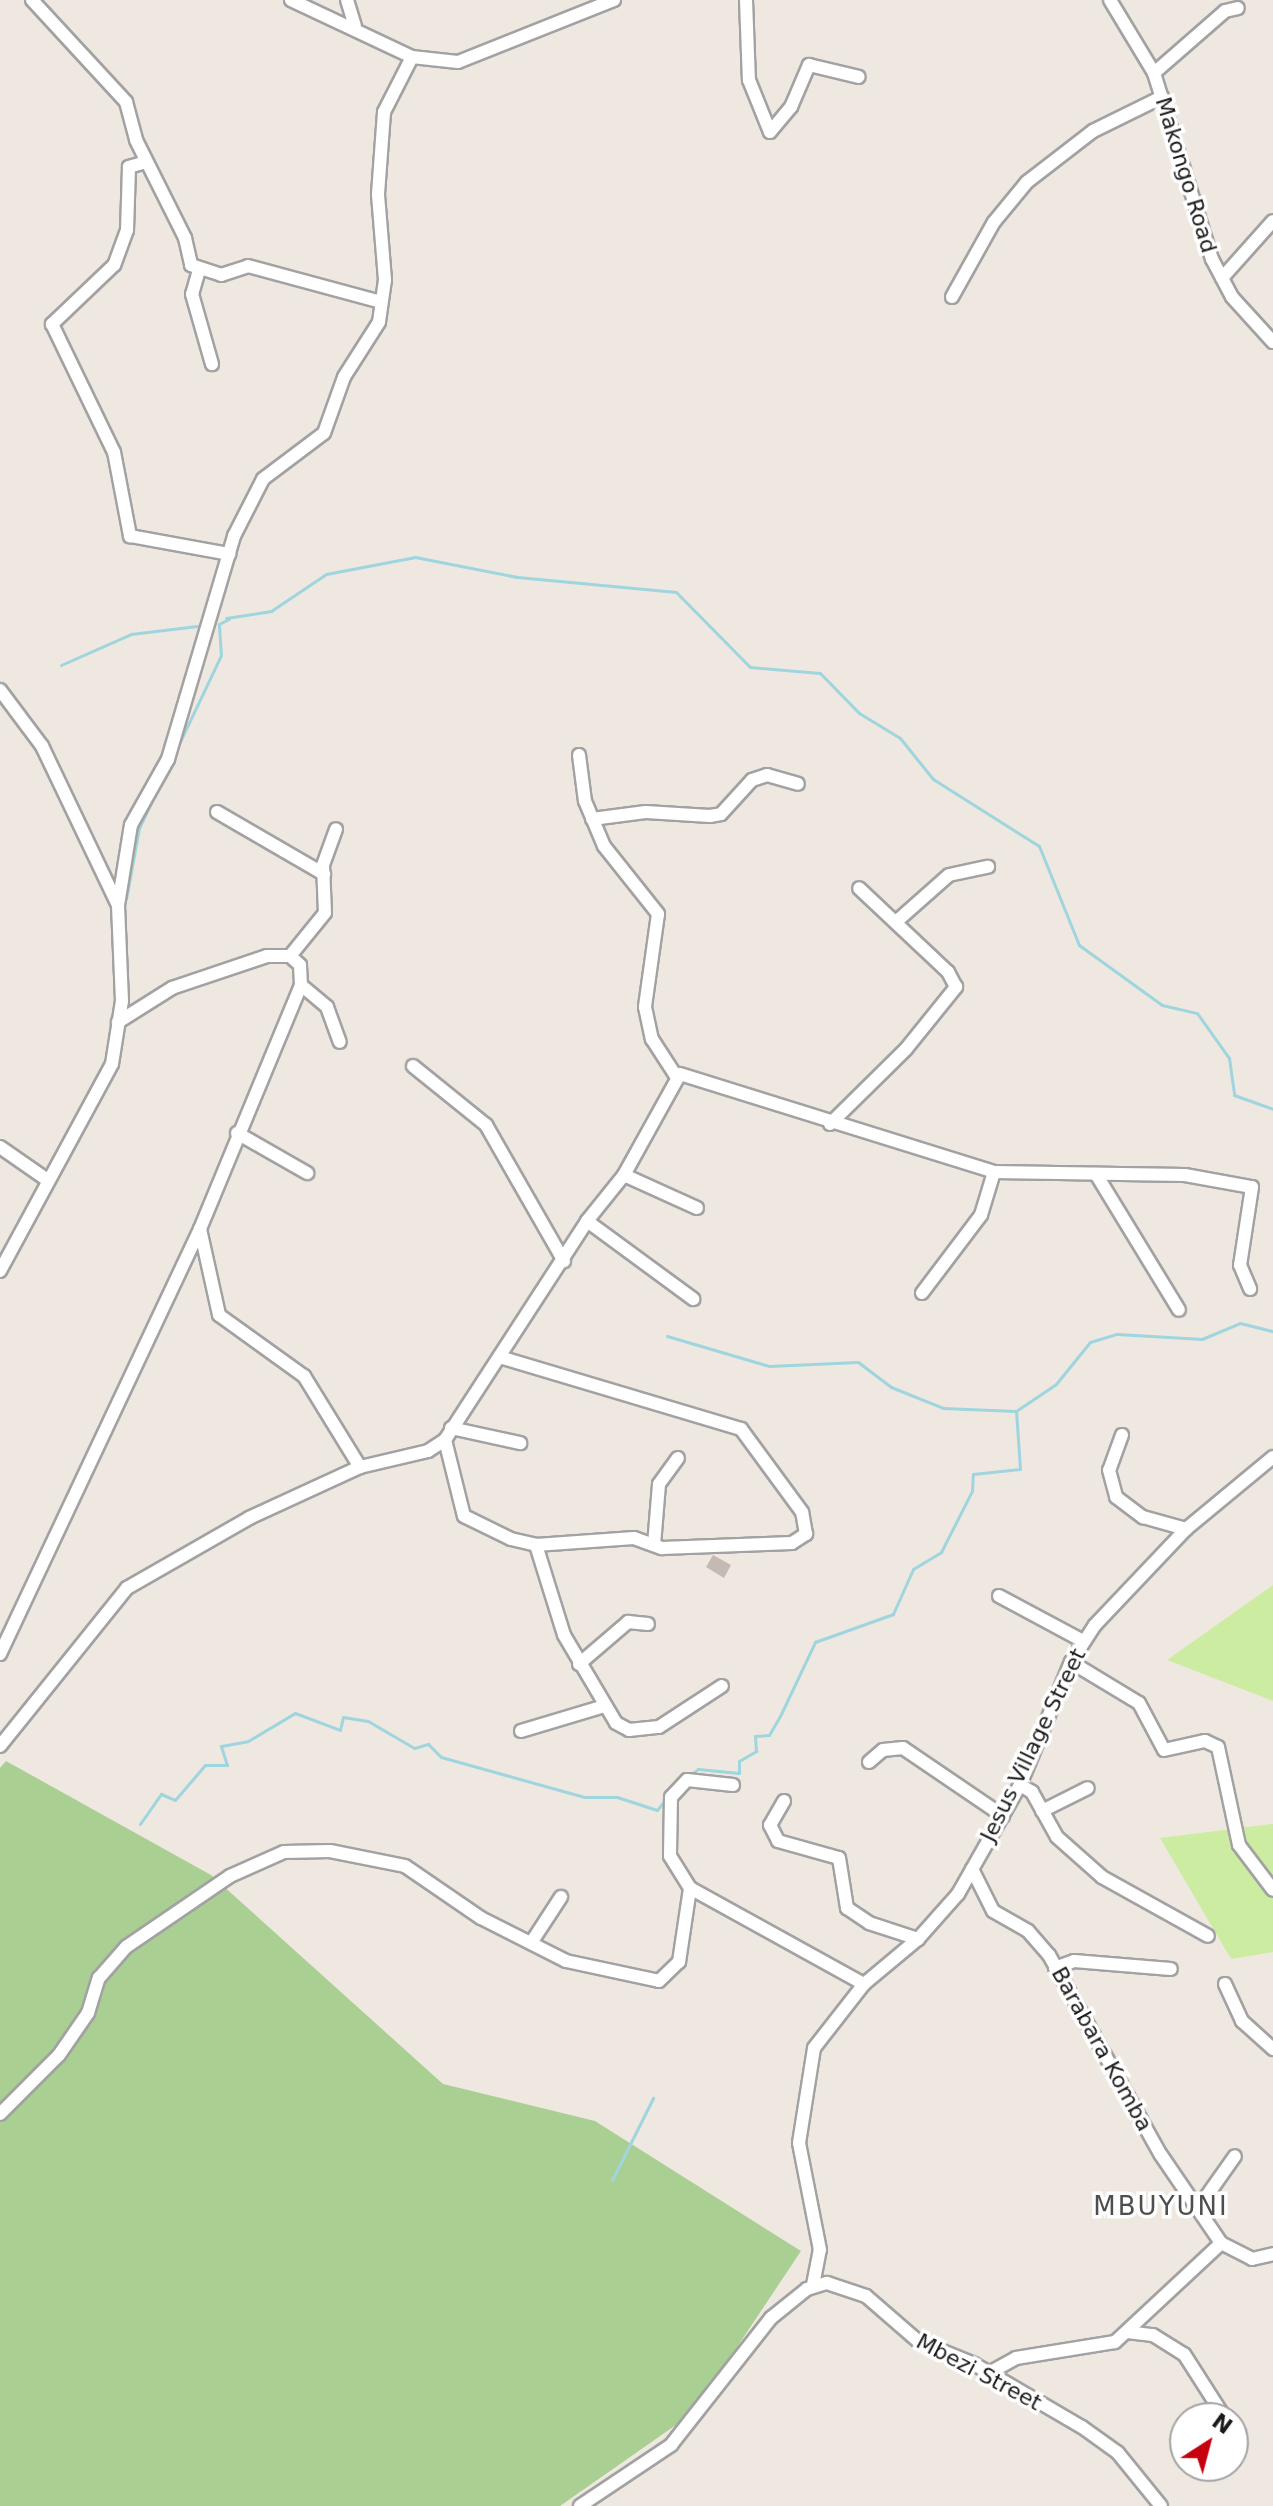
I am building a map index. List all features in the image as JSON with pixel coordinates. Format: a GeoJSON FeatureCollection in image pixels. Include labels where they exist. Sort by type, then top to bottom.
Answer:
{"type":"FeatureCollection","features":[{"type":"Feature","properties":{"kind":"street"},"geometry":{"type":"LineString","coordinates":[[32,0],[126,102],[146,162],[185,238],[188,261],[199,270],[221,275],[248,266],[381,302]]}},
{"type":"Feature","properties":{"kind":"street"},"geometry":{"type":"LineString","coordinates":[[291,0],[355,26],[412,57],[458,62],[614,0]]}},
{"type":"Feature","properties":{"kind":"street"},"geometry":{"type":"LineString","coordinates":[[347,0],[355,26]]}},
{"type":"Feature","properties":{"kind":"street"},"geometry":{"type":"LineString","coordinates":[[746,0],[749,80],[770,132],[791,107],[809,65],[859,77]]}},
{"type":"Feature","properties":{"kind":"street","name":"Makongo Road"},"geometry":{"type":"LineString","coordinates":[[1110,0],[1154,73],[1222,278],[1273,342]]}},
{"type":"Feature","properties":{"kind":"street"},"geometry":{"type":"LineString","coordinates":[[1154,73],[1225,11],[1238,8]]}},
{"type":"Feature","properties":{"kind":"street"},"geometry":{"type":"LineString","coordinates":[[0,1271],[46,1179],[112,1064],[118,1022],[118,905],[131,825],[168,759],[229,554],[263,479],[324,433],[344,377],[374,334],[381,302],[385,247],[378,194],[384,112],[412,57]]}},
{"type":"Feature","properties":{"kind":"street"},"geometry":{"type":"LineString","coordinates":[[952,297],[994,222],[1027,182],[1093,131],[1162,97]]}},
{"type":"Feature","properties":{"kind":"street"},"geometry":{"type":"LineString","coordinates":[[146,162],[129,167],[127,230],[114,265],[52,324],[114,452],[130,536],[229,554]]}},
{"type":"Feature","properties":{"kind":"street"},"geometry":{"type":"LineString","coordinates":[[1222,278],[1273,221]]}},
{"type":"Feature","properties":{"kind":"street"},"geometry":{"type":"LineString","coordinates":[[199,270],[192,294],[212,364]]}},
{"type":"Feature","properties":{"kind":"street"},"geometry":{"type":"LineString","coordinates":[[0,690],[42,746],[118,905]]}},
{"type":"Feature","properties":{"kind":"street"},"geometry":{"type":"LineString","coordinates":[[579,755],[592,819],[604,846],[658,914],[645,1007],[652,1039],[676,1076]]}},
{"type":"Feature","properties":{"kind":"street"},"geometry":{"type":"LineString","coordinates":[[592,819],[646,812],[710,816],[721,814],[752,780],[767,775],[798,784]]}},
{"type":"Feature","properties":{"kind":"street"},"geometry":{"type":"LineString","coordinates":[[217,812],[324,874]]}},
{"type":"Feature","properties":{"kind":"street"},"geometry":{"type":"LineString","coordinates":[[290,956],[325,913],[324,874],[336,829]]}},
{"type":"Feature","properties":{"kind":"street"},"geometry":{"type":"LineString","coordinates":[[897,921],[949,875],[988,867]]}},
{"type":"Feature","properties":{"kind":"street"},"geometry":{"type":"LineString","coordinates":[[830,1124],[906,1049],[956,987],[897,921],[859,888]]}},
{"type":"Feature","properties":{"kind":"street"},"geometry":{"type":"LineString","coordinates":[[0,1654],[200,1229],[237,1133],[301,985],[300,965],[290,956],[267,956],[172,988],[118,1022]]}},
{"type":"Feature","properties":{"kind":"street"},"geometry":{"type":"LineString","coordinates":[[301,985],[327,1007],[340,1042]]}},
{"type":"Feature","properties":{"kind":"street"},"geometry":{"type":"LineString","coordinates":[[413,1066],[493,1134],[564,1261]]}},
{"type":"Feature","properties":{"kind":"street"},"geometry":{"type":"LineString","coordinates":[[676,1076],[696,1076],[830,1124],[994,1172],[1185,1175],[1252,1187],[1240,1265],[1250,1289]]}},
{"type":"Feature","properties":{"kind":"street"},"geometry":{"type":"LineString","coordinates":[[0,1746],[127,1588],[216,1535],[360,1467],[428,1451],[448,1434],[564,1261],[587,1221],[624,1175],[676,1076]]}},
{"type":"Feature","properties":{"kind":"street"},"geometry":{"type":"LineString","coordinates":[[237,1133],[307,1173]]}},
{"type":"Feature","properties":{"kind":"street"},"geometry":{"type":"LineString","coordinates":[[0,1147],[46,1179]]}},
{"type":"Feature","properties":{"kind":"street"},"geometry":{"type":"LineString","coordinates":[[922,1293],[981,1215],[994,1172]]}},
{"type":"Feature","properties":{"kind":"street"},"geometry":{"type":"LineString","coordinates":[[1096,1174],[1179,1310]]}},
{"type":"Feature","properties":{"kind":"street"},"geometry":{"type":"LineString","coordinates":[[624,1175],[697,1208]]}},
{"type":"Feature","properties":{"kind":"street"},"geometry":{"type":"LineString","coordinates":[[587,1221],[693,1299]]}},
{"type":"Feature","properties":{"kind":"street"},"geometry":{"type":"LineString","coordinates":[[200,1229],[219,1315],[304,1376],[360,1467]]}},
{"type":"Feature","properties":{"kind":"street"},"geometry":{"type":"LineString","coordinates":[[448,1434],[464,1516],[486,1530],[536,1545],[634,1538],[654,1545],[792,1543],[806,1534],[807,1522],[741,1429],[499,1357]]}},
{"type":"Feature","properties":{"kind":"street"},"geometry":{"type":"LineString","coordinates":[[448,1434],[520,1443]]}},
{"type":"Feature","properties":{"kind":"street"},"geometry":{"type":"LineString","coordinates":[[1122,1435],[1109,1470],[1116,1497],[1143,1517],[1186,1529]]}},
{"type":"Feature","properties":{"kind":"street","name":"Jesus Village Street"},"geometry":{"type":"LineString","coordinates":[[813,2285],[820,2250],[805,2189],[800,2108],[814,2048],[864,1984],[918,1939],[972,1869],[1020,1785],[1071,1662],[1083,1641],[1186,1529],[1273,1457]]}},
{"type":"Feature","properties":{"kind":"street"},"geometry":{"type":"LineString","coordinates":[[654,1545],[659,1484],[678,1458]]}},
{"type":"Feature","properties":{"kind":"street"},"geometry":{"type":"LineString","coordinates":[[536,1545],[553,1607],[579,1664],[623,1728],[647,1730],[685,1716],[722,1686]]}},
{"type":"Feature","properties":{"kind":"street"},"geometry":{"type":"LineString","coordinates":[[999,1596],[1083,1641]]}},
{"type":"Feature","properties":{"kind":"street"},"geometry":{"type":"LineString","coordinates":[[579,1664],[628,1622],[648,1624]]}},
{"type":"Feature","properties":{"kind":"street"},"geometry":{"type":"LineString","coordinates":[[1071,1662],[1139,1703],[1164,1750],[1205,1741],[1218,1747],[1239,1845],[1273,1890]]}},
{"type":"Feature","properties":{"kind":"street"},"geometry":{"type":"LineString","coordinates":[[521,1731],[605,1706]]}},
{"type":"Feature","properties":{"kind":"street"},"geometry":{"type":"LineString","coordinates":[[869,1762],[883,1750],[903,1748],[1003,1816]]}},
{"type":"Feature","properties":{"kind":"street"},"geometry":{"type":"LineString","coordinates":[[733,1785],[687,1780],[671,1797],[670,1856],[690,1888],[864,1984]]}},
{"type":"Feature","properties":{"kind":"street"},"geometry":{"type":"LineString","coordinates":[[1020,1785],[1042,1811],[1057,1837],[1115,1887],[1208,1936]]}},
{"type":"Feature","properties":{"kind":"street"},"geometry":{"type":"LineString","coordinates":[[1042,1811],[1088,1788]]}},
{"type":"Feature","properties":{"kind":"street"},"geometry":{"type":"LineString","coordinates":[[784,1801],[770,1825],[778,1841],[839,1858],[847,1908],[869,1923],[918,1939]]}},
{"type":"Feature","properties":{"kind":"street"},"geometry":{"type":"LineString","coordinates":[[0,2114],[59,2055],[88,2013],[99,1978],[126,1947],[230,1876],[284,1852],[330,1851],[405,1866],[566,1961],[659,1981],[679,1962],[690,1888]]}},
{"type":"Feature","properties":{"kind":"street","name":"Barabara Komba"},"geometry":{"type":"LineString","coordinates":[[972,1869],[993,1911],[1028,1931],[1055,1968],[1161,2155],[1221,2243]]}},
{"type":"Feature","properties":{"kind":"street"},"geometry":{"type":"LineString","coordinates":[[531,1943],[561,1897]]}},
{"type":"Feature","properties":{"kind":"street"},"geometry":{"type":"LineString","coordinates":[[1055,1968],[1074,1961],[1171,1969]]}},
{"type":"Feature","properties":{"kind":"street"},"geometry":{"type":"LineString","coordinates":[[1225,1984],[1242,2021],[1273,2049]]}},
{"type":"Feature","properties":{"kind":"street"},"geometry":{"type":"LineString","coordinates":[[1199,2207],[1235,2156]]}},
{"type":"Feature","properties":{"kind":"street"},"geometry":{"type":"LineString","coordinates":[[989,2373],[1005,2361],[1098,2347],[1127,2332],[1221,2243],[1252,2259],[1273,2254]]}},
{"type":"Feature","properties":{"kind":"street","name":"Mbezi Street"},"geometry":{"type":"LineString","coordinates":[[813,2285],[827,2283],[866,2296],[918,2341],[989,2373],[1105,2442],[1161,2506]]}},
{"type":"Feature","properties":{"kind":"street"},"geometry":{"type":"LineString","coordinates":[[580,2506],[671,2445],[771,2318],[813,2285]]}},
{"type":"Feature","properties":{"kind":"street"},"geometry":{"type":"LineString","coordinates":[[1127,2332],[1153,2335],[1184,2354],[1215,2402]]}},
{"type":"Feature","properties":{"kind":"green space"},"geometry":{"type":"Polygon","coordinates":[[[1273,1585],[1273,1701],[1167,1660],[1273,1585]]]}},
{"type":"Feature","properties":{"kind":"green space"},"geometry":{"type":"Polygon","coordinates":[[[6,1761],[211,1875],[443,2084],[595,2121],[801,2251],[693,2413],[560,2506],[0,2506],[0,1768],[6,1761]]]}},
{"type":"Feature","properties":{"kind":"green space"},"geometry":{"type":"Polygon","coordinates":[[[1273,1824],[1273,1952],[1231,1959],[1160,1838],[1273,1824]]]}},
{"type":"Feature","properties":{"kind":"building"},"geometry":{"type":"Polygon","coordinates":[[[713,1555],[731,1565],[724,1578],[706,1567],[713,1555]]]}},
{"type":"Feature","properties":{"kind":"waterway"},"geometry":{"type":"LineString","coordinates":[[226,618],[271,611],[326,574],[415,557],[517,577],[676,592],[750,667],[820,673],[859,713],[900,738],[933,779],[1039,846],[1079,945],[1162,1005],[1197,1013],[1229,1058],[1234,1095],[1273,1109]]}},
{"type":"Feature","properties":{"kind":"waterway"},"geometry":{"type":"LineString","coordinates":[[126,899],[139,828],[221,655],[219,624],[229,619]]}},
{"type":"Feature","properties":{"kind":"waterway"},"geometry":{"type":"LineString","coordinates":[[61,665],[131,634],[205,625]]}},
{"type":"Feature","properties":{"kind":"waterway"},"geometry":{"type":"LineString","coordinates":[[688,1777],[698,1769],[739,1773],[739,1761],[756,1751],[755,1736],[769,1735],[815,1642],[893,1614],[913,1569],[941,1552],[972,1491],[973,1474],[1020,1469],[1016,1411],[1056,1384],[1090,1342],[1117,1334],[1202,1339],[1240,1323],[1273,1331]]}},
{"type":"Feature","properties":{"kind":"waterway"},"geometry":{"type":"LineString","coordinates":[[667,1336],[769,1366],[858,1362],[891,1387],[943,1408],[1016,1411]]}},
{"type":"Feature","properties":{"kind":"waterway"},"geometry":{"type":"LineString","coordinates":[[140,1824],[161,1794],[175,1800],[205,1765],[227,1765],[221,1746],[248,1741],[295,1713],[340,1730],[343,1717],[368,1721],[414,1748],[428,1744],[441,1757],[584,1797],[617,1797],[657,1810],[666,1799]]}},
{"type":"Feature","properties":{"kind":"waterway"},"geometry":{"type":"LineString","coordinates":[[612,2180],[653,2098]]}},
{"type":"Feature","properties":{"kind":"district","name":"MBUYUNI"},"geometry":{"type":"Point","coordinates":[1161,2207]}}]}
